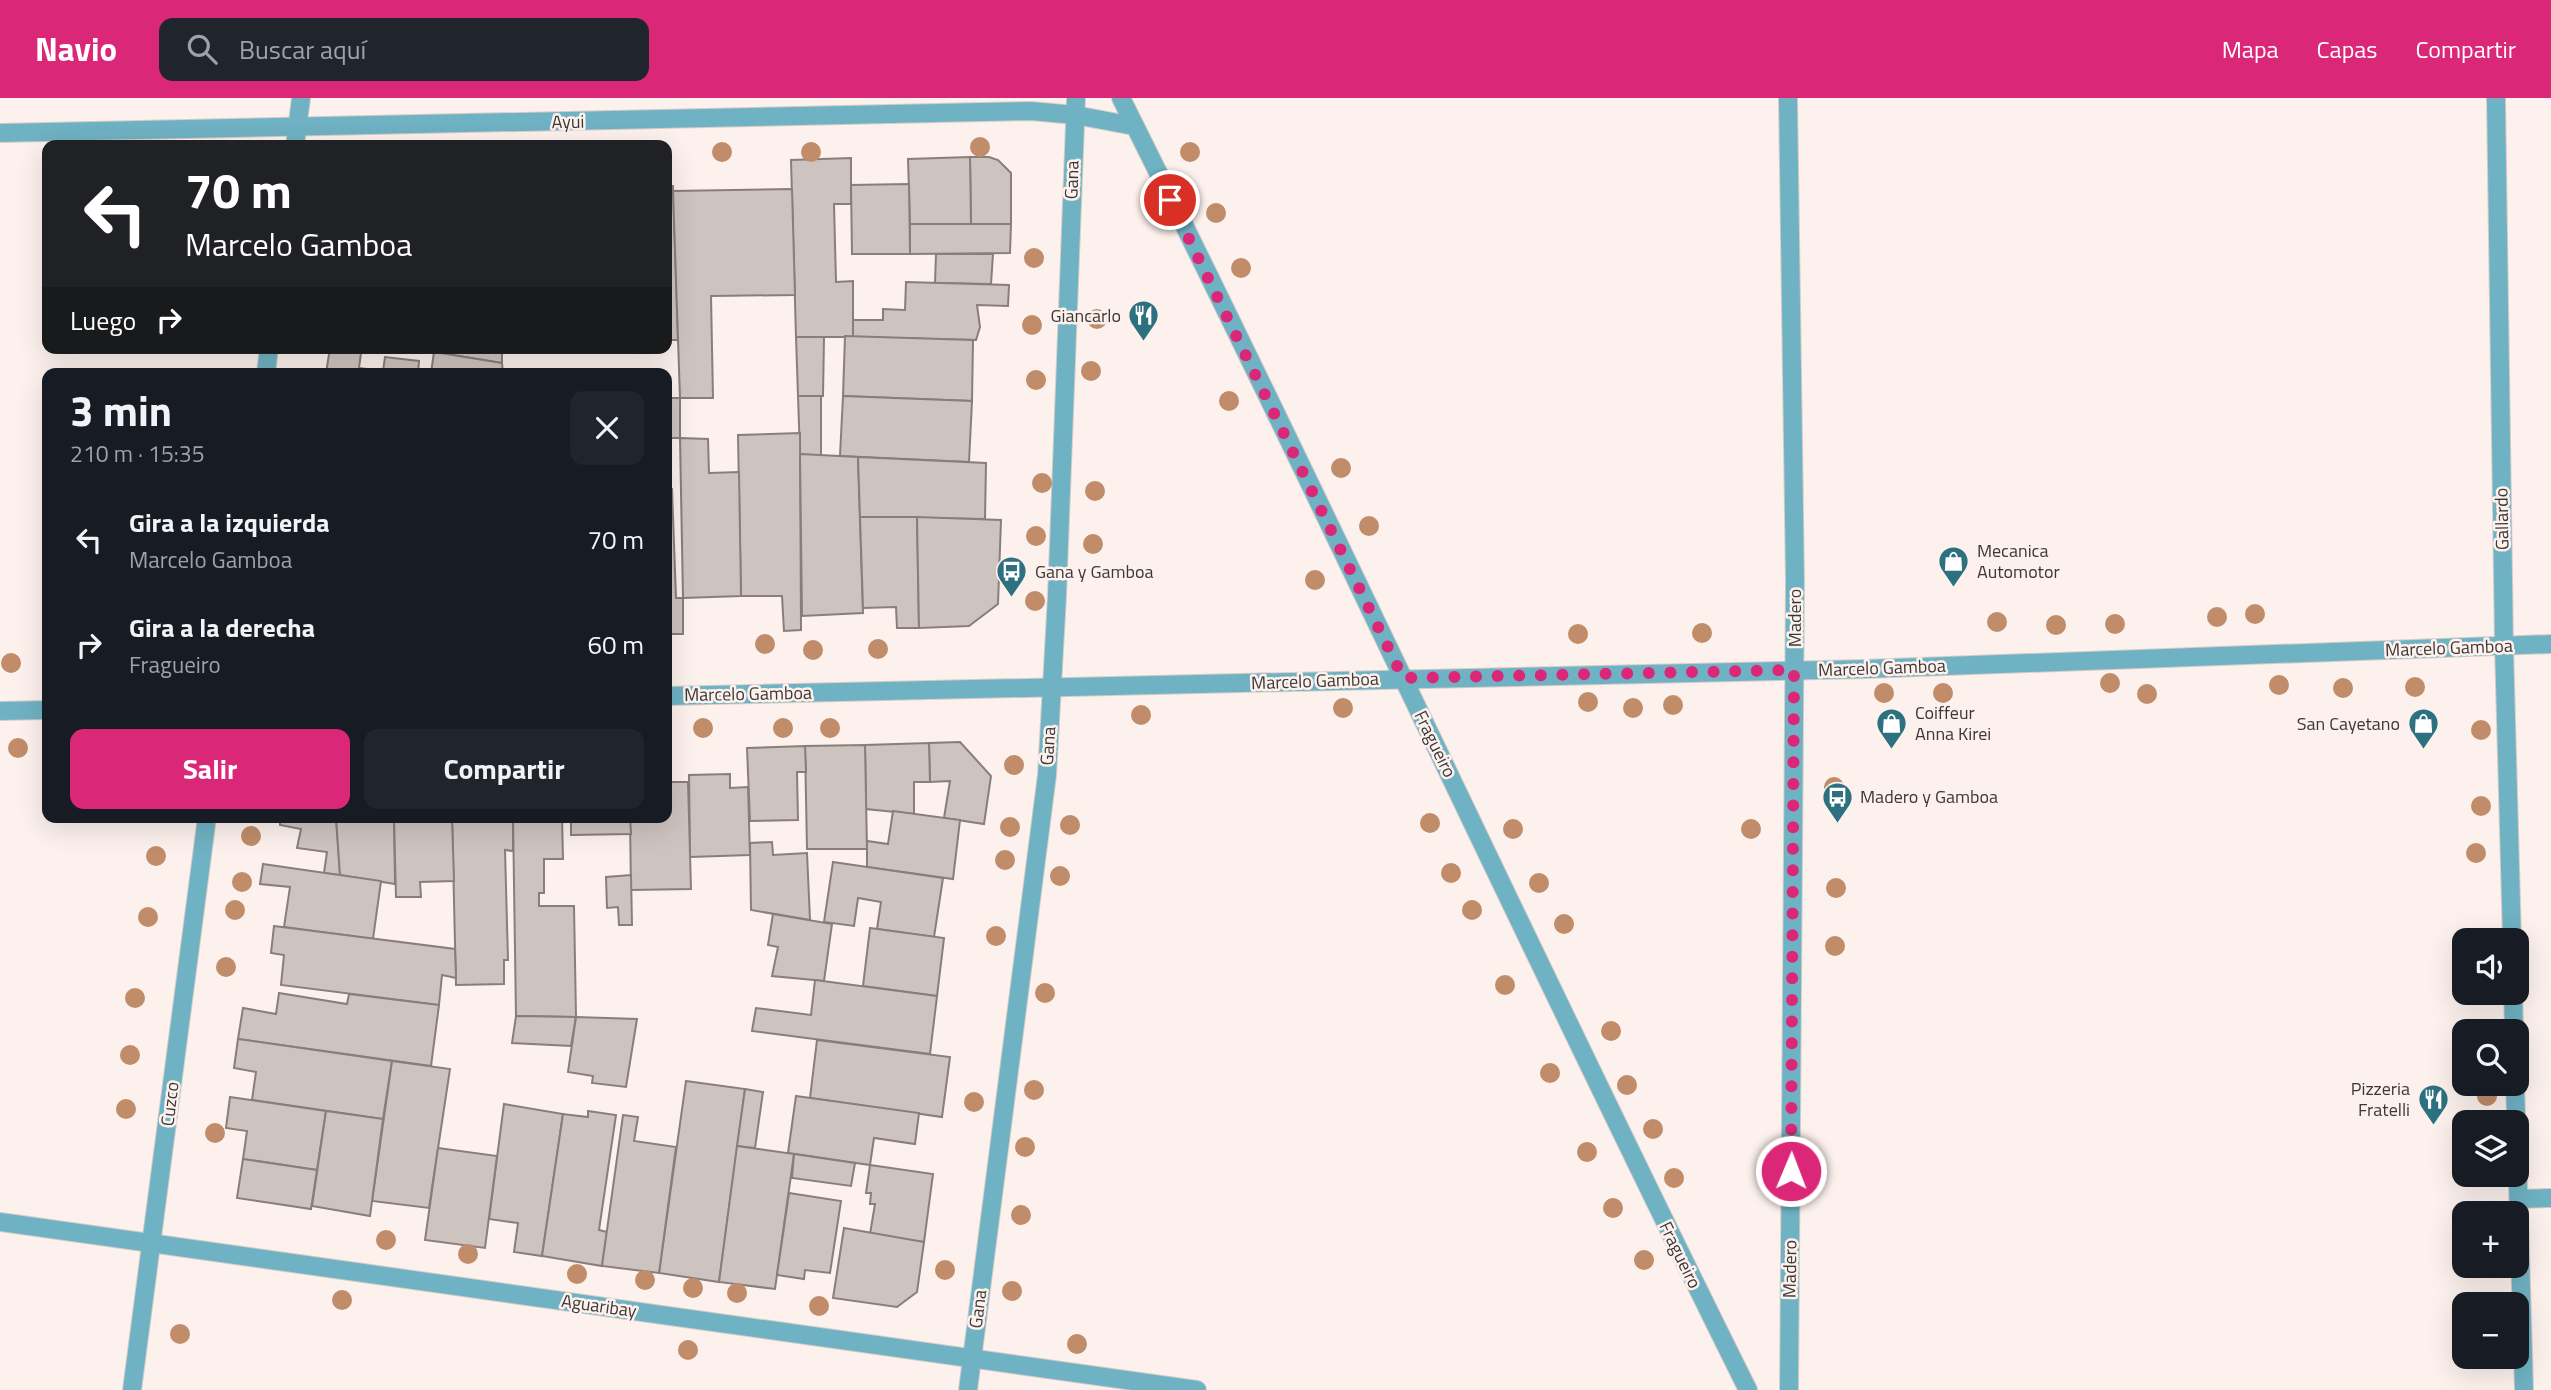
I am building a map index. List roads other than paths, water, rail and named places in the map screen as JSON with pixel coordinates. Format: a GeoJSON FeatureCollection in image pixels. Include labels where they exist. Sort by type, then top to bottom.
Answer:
{"type":"FeatureCollection","features":[{"type":"Feature","properties":{"kind":"street"},"geometry":{"type":"LineString","coordinates":[[296,140],[301,98]]}},
{"type":"Feature","properties":{"kind":"street","name":"Fragueiro"},"geometry":{"type":"LineString","coordinates":[[1121,98],[1403,678],[1644,1183],[1748,1390]]}},
{"type":"Feature","properties":{"kind":"street","name":"Madero"},"geometry":{"type":"LineString","coordinates":[[1788,98],[1794,670],[1789,1390]]}},
{"type":"Feature","properties":{"kind":"street","name":"Gallardo"},"geometry":{"type":"LineString","coordinates":[[2496,98],[2504,646],[2512,928]]}},
{"type":"Feature","properties":{"kind":"street","name":"Ayui"},"geometry":{"type":"LineString","coordinates":[[0,133],[1031,111],[1075,107],[1135,126]]}},
{"type":"Feature","properties":{"kind":"street","name":"Gana"},"geometry":{"type":"LineString","coordinates":[[968,1390],[1047,775],[1075,107]]}},
{"type":"Feature","properties":{"kind":"street","name":"Marcelo Gamboa"},"geometry":{"type":"LineString","coordinates":[[672,696],[1794,670],[2551,645]]}},
{"type":"Feature","properties":{"kind":"street"},"geometry":{"type":"LineString","coordinates":[[0,711],[42,710]]}},
{"type":"Feature","properties":{"kind":"street","name":"Cuzco"},"geometry":{"type":"LineString","coordinates":[[132,1390],[205,823]]}},
{"type":"Feature","properties":{"kind":"street"},"geometry":{"type":"LineString","coordinates":[[2515,1096],[2524,1390]]}},
{"type":"Feature","properties":{"kind":"street"},"geometry":{"type":"LineString","coordinates":[[2519,1199],[2551,1198]]}},
{"type":"Feature","properties":{"kind":"street","name":"Aguaribay"},"geometry":{"type":"LineString","coordinates":[[0,1222],[1197,1390]]}},
{"type":"Feature","properties":{"kind":"place","name":"Giancarlo"},"geometry":{"type":"Point","coordinates":[1144,343]}},
{"type":"Feature","properties":{"kind":"place","name":"Mecanica Automotor"},"geometry":{"type":"Point","coordinates":[1954,588]}},
{"type":"Feature","properties":{"kind":"place","name":"Gana y Gamboa"},"geometry":{"type":"Point","coordinates":[1012,599]}},
{"type":"Feature","properties":{"kind":"place","name":"Coiffeur Anna Kirei"},"geometry":{"type":"Point","coordinates":[1892,750]}},
{"type":"Feature","properties":{"kind":"place","name":"San Cayetano"},"geometry":{"type":"Point","coordinates":[2423,751]}},
{"type":"Feature","properties":{"kind":"place","name":"Madero y Gamboa"},"geometry":{"type":"Point","coordinates":[1837,824]}},
{"type":"Feature","properties":{"kind":"place","name":"Pizzeria Fratelli"},"geometry":{"type":"Point","coordinates":[2433,1126]}}]}
